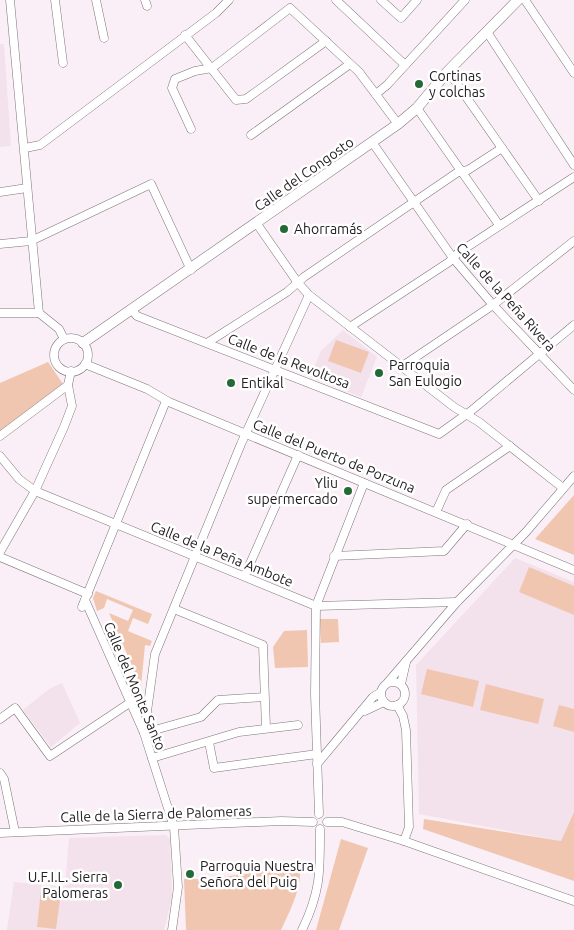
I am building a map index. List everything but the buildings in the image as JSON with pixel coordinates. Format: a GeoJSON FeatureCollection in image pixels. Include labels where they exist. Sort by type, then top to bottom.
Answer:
{"type":"FeatureCollection","features":[{"type":"Feature","properties":{"kind":"street"},"geometry":{"type":"LineString","coordinates":[[10,0],[39,313]]}},
{"type":"Feature","properties":{"kind":"street"},"geometry":{"type":"LineString","coordinates":[[54,0],[63,63]]}},
{"type":"Feature","properties":{"kind":"street"},"geometry":{"type":"LineString","coordinates":[[96,0],[104,38]]}},
{"type":"Feature","properties":{"kind":"street"},"geometry":{"type":"LineString","coordinates":[[24,148],[40,145],[229,0]]}},
{"type":"Feature","properties":{"kind":"street"},"geometry":{"type":"LineString","coordinates":[[336,0],[405,65]]}},
{"type":"Feature","properties":{"kind":"street"},"geometry":{"type":"LineString","coordinates":[[381,0],[401,18],[418,0]]}},
{"type":"Feature","properties":{"kind":"street"},"geometry":{"type":"LineString","coordinates":[[376,94],[465,0]]}},
{"type":"Feature","properties":{"kind":"street","name":"Calle del Congosto"},"geometry":{"type":"LineString","coordinates":[[83,343],[191,270],[398,124],[417,108],[448,71],[518,0]]}},
{"type":"Feature","properties":{"kind":"street"},"geometry":{"type":"LineString","coordinates":[[525,0],[574,73]]}},
{"type":"Feature","properties":{"kind":"street"},"geometry":{"type":"LineString","coordinates":[[192,129],[174,93],[172,83],[183,75],[212,68],[290,8],[350,64],[376,94],[398,124]]}},
{"type":"Feature","properties":{"kind":"street"},"geometry":{"type":"LineString","coordinates":[[487,32],[574,165]]}},
{"type":"Feature","properties":{"kind":"street"},"geometry":{"type":"LineString","coordinates":[[185,35],[236,100],[246,99],[326,41]]}},
{"type":"Feature","properties":{"kind":"street"},"geometry":{"type":"LineString","coordinates":[[251,134],[350,64]]}},
{"type":"Feature","properties":{"kind":"street"},"geometry":{"type":"LineString","coordinates":[[448,71],[538,201]]}},
{"type":"Feature","properties":{"kind":"street"},"geometry":{"type":"LineString","coordinates":[[417,108],[499,225]]}},
{"type":"Feature","properties":{"kind":"street","name":"Calle de la Peña Rivera"},"geometry":{"type":"LineString","coordinates":[[372,142],[453,258],[493,305],[574,390]]}},
{"type":"Feature","properties":{"kind":"street"},"geometry":{"type":"LineString","coordinates":[[207,343],[298,283],[414,202],[461,171],[468,170],[502,148]]}},
{"type":"Feature","properties":{"kind":"street"},"geometry":{"type":"LineString","coordinates":[[350,327],[499,225],[574,177]]}},
{"type":"Feature","properties":{"kind":"street"},"geometry":{"type":"LineString","coordinates":[[0,244],[32,241],[151,184],[191,270]]}},
{"type":"Feature","properties":{"kind":"street"},"geometry":{"type":"LineString","coordinates":[[0,192],[27,188]]}},
{"type":"Feature","properties":{"kind":"street"},"geometry":{"type":"LineString","coordinates":[[257,224],[298,283],[309,295],[400,367],[454,408],[466,414],[510,446],[563,488]]}},
{"type":"Feature","properties":{"kind":"street"},"geometry":{"type":"LineString","coordinates":[[400,367],[493,305],[574,241]]}},
{"type":"Feature","properties":{"kind":"street"},"geometry":{"type":"LineString","coordinates":[[264,697],[218,700],[202,718],[144,733],[155,654],[246,434],[309,295]]}},
{"type":"Feature","properties":{"kind":"street","name":"Calle de la Revoltosa"},"geometry":{"type":"LineString","coordinates":[[132,310],[137,316],[439,434],[466,414]]}},
{"type":"Feature","properties":{"kind":"street"},"geometry":{"type":"LineString","coordinates":[[0,313],[39,313],[59,329],[64,339]]}},
{"type":"Feature","properties":{"kind":"street"},"geometry":{"type":"LineString","coordinates":[[466,414],[574,325]]}},
{"type":"Feature","properties":{"kind":"street"},"geometry":{"type":"LineString","coordinates":[[64,339],[77,339],[83,343],[88,352],[85,364],[71,372],[60,368],[55,359],[56,347],[64,339]]}},
{"type":"Feature","properties":{"kind":"street","name":"Calle del Puerto de Porzuna"},"geometry":{"type":"LineString","coordinates":[[85,364],[148,389],[166,401],[513,543],[574,570]]}},
{"type":"Feature","properties":{"kind":"street"},"geometry":{"type":"LineString","coordinates":[[0,552],[35,491],[72,406],[68,385],[71,372]]}},
{"type":"Feature","properties":{"kind":"street"},"geometry":{"type":"LineString","coordinates":[[0,436],[68,385]]}},
{"type":"Feature","properties":{"kind":"street"},"geometry":{"type":"LineString","coordinates":[[0,557],[85,601],[166,401]]}},
{"type":"Feature","properties":{"kind":"street"},"geometry":{"type":"LineString","coordinates":[[436,512],[446,490],[510,446]]}},
{"type":"Feature","properties":{"kind":"street"},"geometry":{"type":"LineString","coordinates":[[245,575],[298,455]]}},
{"type":"Feature","properties":{"kind":"street","name":"Calle de la Peña Ambote"},"geometry":{"type":"LineString","coordinates":[[0,456],[18,479],[35,491],[245,575],[316,606],[457,602]]}},
{"type":"Feature","properties":{"kind":"street"},"geometry":{"type":"LineString","coordinates":[[317,764],[457,602],[533,524],[574,476]]}},
{"type":"Feature","properties":{"kind":"street"},"geometry":{"type":"LineString","coordinates":[[320,829],[316,828],[313,822],[319,814],[316,606],[364,482]]}},
{"type":"Feature","properties":{"kind":"street"},"geometry":{"type":"LineString","coordinates":[[334,556],[444,550],[467,524]]}},
{"type":"Feature","properties":{"kind":"street","name":"Calle del Monte Santo"},"geometry":{"type":"LineString","coordinates":[[85,601],[144,733],[174,827],[178,887],[172,930]]}},
{"type":"Feature","properties":{"kind":"street"},"geometry":{"type":"LineString","coordinates":[[174,609],[263,645],[266,728]]}},
{"type":"Feature","properties":{"kind":"street"},"geometry":{"type":"LineString","coordinates":[[381,692],[384,702],[390,706],[398,705],[405,696],[401,684],[408,658]]}},
{"type":"Feature","properties":{"kind":"street"},"geometry":{"type":"LineString","coordinates":[[388,682],[395,681],[401,684]]}},
{"type":"Feature","properties":{"kind":"street"},"geometry":{"type":"LineString","coordinates":[[0,719],[15,708],[50,756],[130,702]]}},
{"type":"Feature","properties":{"kind":"street"},"geometry":{"type":"LineString","coordinates":[[361,714],[384,702]]}},
{"type":"Feature","properties":{"kind":"street"},"geometry":{"type":"LineString","coordinates":[[398,705],[406,730],[409,827],[404,841]]}},
{"type":"Feature","properties":{"kind":"street"},"geometry":{"type":"LineString","coordinates":[[152,758],[239,732],[298,725]]}},
{"type":"Feature","properties":{"kind":"street"},"geometry":{"type":"LineString","coordinates":[[208,742],[214,768],[317,754]]}},
{"type":"Feature","properties":{"kind":"street"},"geometry":{"type":"LineString","coordinates":[[0,773],[4,779],[16,832]]}},
{"type":"Feature","properties":{"kind":"street"},"geometry":{"type":"LineString","coordinates":[[319,814],[324,815],[327,822]]}},
{"type":"Feature","properties":{"kind":"street","name":"Calle de la Sierra de Palomeras"},"geometry":{"type":"LineString","coordinates":[[0,833],[281,821],[313,822]]}},
{"type":"Feature","properties":{"kind":"street"},"geometry":{"type":"LineString","coordinates":[[327,822],[342,822],[404,841],[574,901]]}},
{"type":"Feature","properties":{"kind":"street"},"geometry":{"type":"LineString","coordinates":[[320,829],[327,822]]}},
{"type":"Feature","properties":{"kind":"street"},"geometry":{"type":"LineString","coordinates":[[302,930],[314,904],[319,882],[320,829]]}},
{"type":"Feature","properties":{"kind":"shaded area"},"geometry":{"type":"Polygon","coordinates":[[[0,44],[4,44],[11,146],[0,147],[0,44]]]}},
{"type":"Feature","properties":{"kind":"shaded area"},"geometry":{"type":"Polygon","coordinates":[[[343,330],[377,357],[361,397],[310,377],[321,351],[343,330]]]}},
{"type":"Feature","properties":{"kind":"shaded area"},"geometry":{"type":"Polygon","coordinates":[[[336,340],[369,352],[361,373],[328,361],[336,340]]]}},
{"type":"Feature","properties":{"kind":"shaded area"},"geometry":{"type":"Polygon","coordinates":[[[48,362],[63,384],[0,435],[0,383],[48,362]]]}},
{"type":"Feature","properties":{"kind":"shaded area"},"geometry":{"type":"Polygon","coordinates":[[[574,495],[574,555],[535,539],[574,495]]]}},
{"type":"Feature","properties":{"kind":"shaded area"},"geometry":{"type":"Polygon","coordinates":[[[515,558],[574,582],[574,812],[561,841],[419,814],[416,665],[515,558]]]}},
{"type":"Feature","properties":{"kind":"shaded area"},"geometry":{"type":"Polygon","coordinates":[[[529,567],[574,586],[574,615],[519,592],[529,567]]]}},
{"type":"Feature","properties":{"kind":"shaded area"},"geometry":{"type":"Polygon","coordinates":[[[96,591],[152,614],[148,624],[133,618],[128,631],[152,641],[150,646],[145,645],[141,686],[109,613],[128,621],[133,610],[107,599],[104,608],[97,611],[93,598],[96,591]]]}},
{"type":"Feature","properties":{"kind":"shaded area"},"geometry":{"type":"Polygon","coordinates":[[[320,619],[338,619],[339,642],[321,643],[320,619]]]}},
{"type":"Feature","properties":{"kind":"shaded area"},"geometry":{"type":"Polygon","coordinates":[[[307,630],[308,667],[275,668],[273,647],[284,631],[307,630]]]}},
{"type":"Feature","properties":{"kind":"shaded area"},"geometry":{"type":"Polygon","coordinates":[[[427,669],[479,681],[473,707],[421,694],[427,669]]]}},
{"type":"Feature","properties":{"kind":"shaded area"},"geometry":{"type":"Polygon","coordinates":[[[62,683],[80,723],[51,747],[23,710],[49,689],[62,683]]]}},
{"type":"Feature","properties":{"kind":"shaded area"},"geometry":{"type":"Polygon","coordinates":[[[486,684],[544,699],[538,724],[480,710],[486,684]]]}},
{"type":"Feature","properties":{"kind":"shaded area"},"geometry":{"type":"Polygon","coordinates":[[[559,705],[574,709],[574,732],[553,726],[559,705]]]}},
{"type":"Feature","properties":{"kind":"shaded area"},"geometry":{"type":"Polygon","coordinates":[[[574,812],[574,881],[423,829],[424,819],[561,841],[574,812]]]}},
{"type":"Feature","properties":{"kind":"shaded area","name":"U.F.I.L. Sierra Palomeras"},"geometry":{"type":"Polygon","coordinates":[[[166,835],[170,839],[172,897],[164,930],[7,930],[14,882],[65,887],[69,838],[166,835]]]}},
{"type":"Feature","properties":{"kind":"shaded area"},"geometry":{"type":"Polygon","coordinates":[[[341,839],[368,848],[339,930],[316,930],[341,839]]]}},
{"type":"Feature","properties":{"kind":"shaded area"},"geometry":{"type":"Polygon","coordinates":[[[300,866],[297,891],[281,930],[186,930],[184,879],[209,879],[300,866]]]}},
{"type":"Feature","properties":{"kind":"shaded area"},"geometry":{"type":"Polygon","coordinates":[[[41,891],[61,893],[56,929],[37,927],[41,891]]]}},
{"type":"Feature","properties":{"kind":"place","name":"Cortinas y colchas"},"geometry":{"type":"Point","coordinates":[419,84]}},
{"type":"Feature","properties":{"kind":"place","name":"Ahorramás"},"geometry":{"type":"Point","coordinates":[284,229]}},
{"type":"Feature","properties":{"kind":"place","name":"Parroquia San Eulogio"},"geometry":{"type":"Point","coordinates":[379,373]}},
{"type":"Feature","properties":{"kind":"place","name":"Entikal"},"geometry":{"type":"Point","coordinates":[231,383]}},
{"type":"Feature","properties":{"kind":"place","name":"Yliu supermercado"},"geometry":{"type":"Point","coordinates":[348,491]}},
{"type":"Feature","properties":{"kind":"place","name":"Parroquia Nuestra Señora del Puig"},"geometry":{"type":"Point","coordinates":[190,874]}},
{"type":"Feature","properties":{"kind":"place","name":"U.F.I.L. Sierra Palomeras"},"geometry":{"type":"Point","coordinates":[118,885]}}]}
